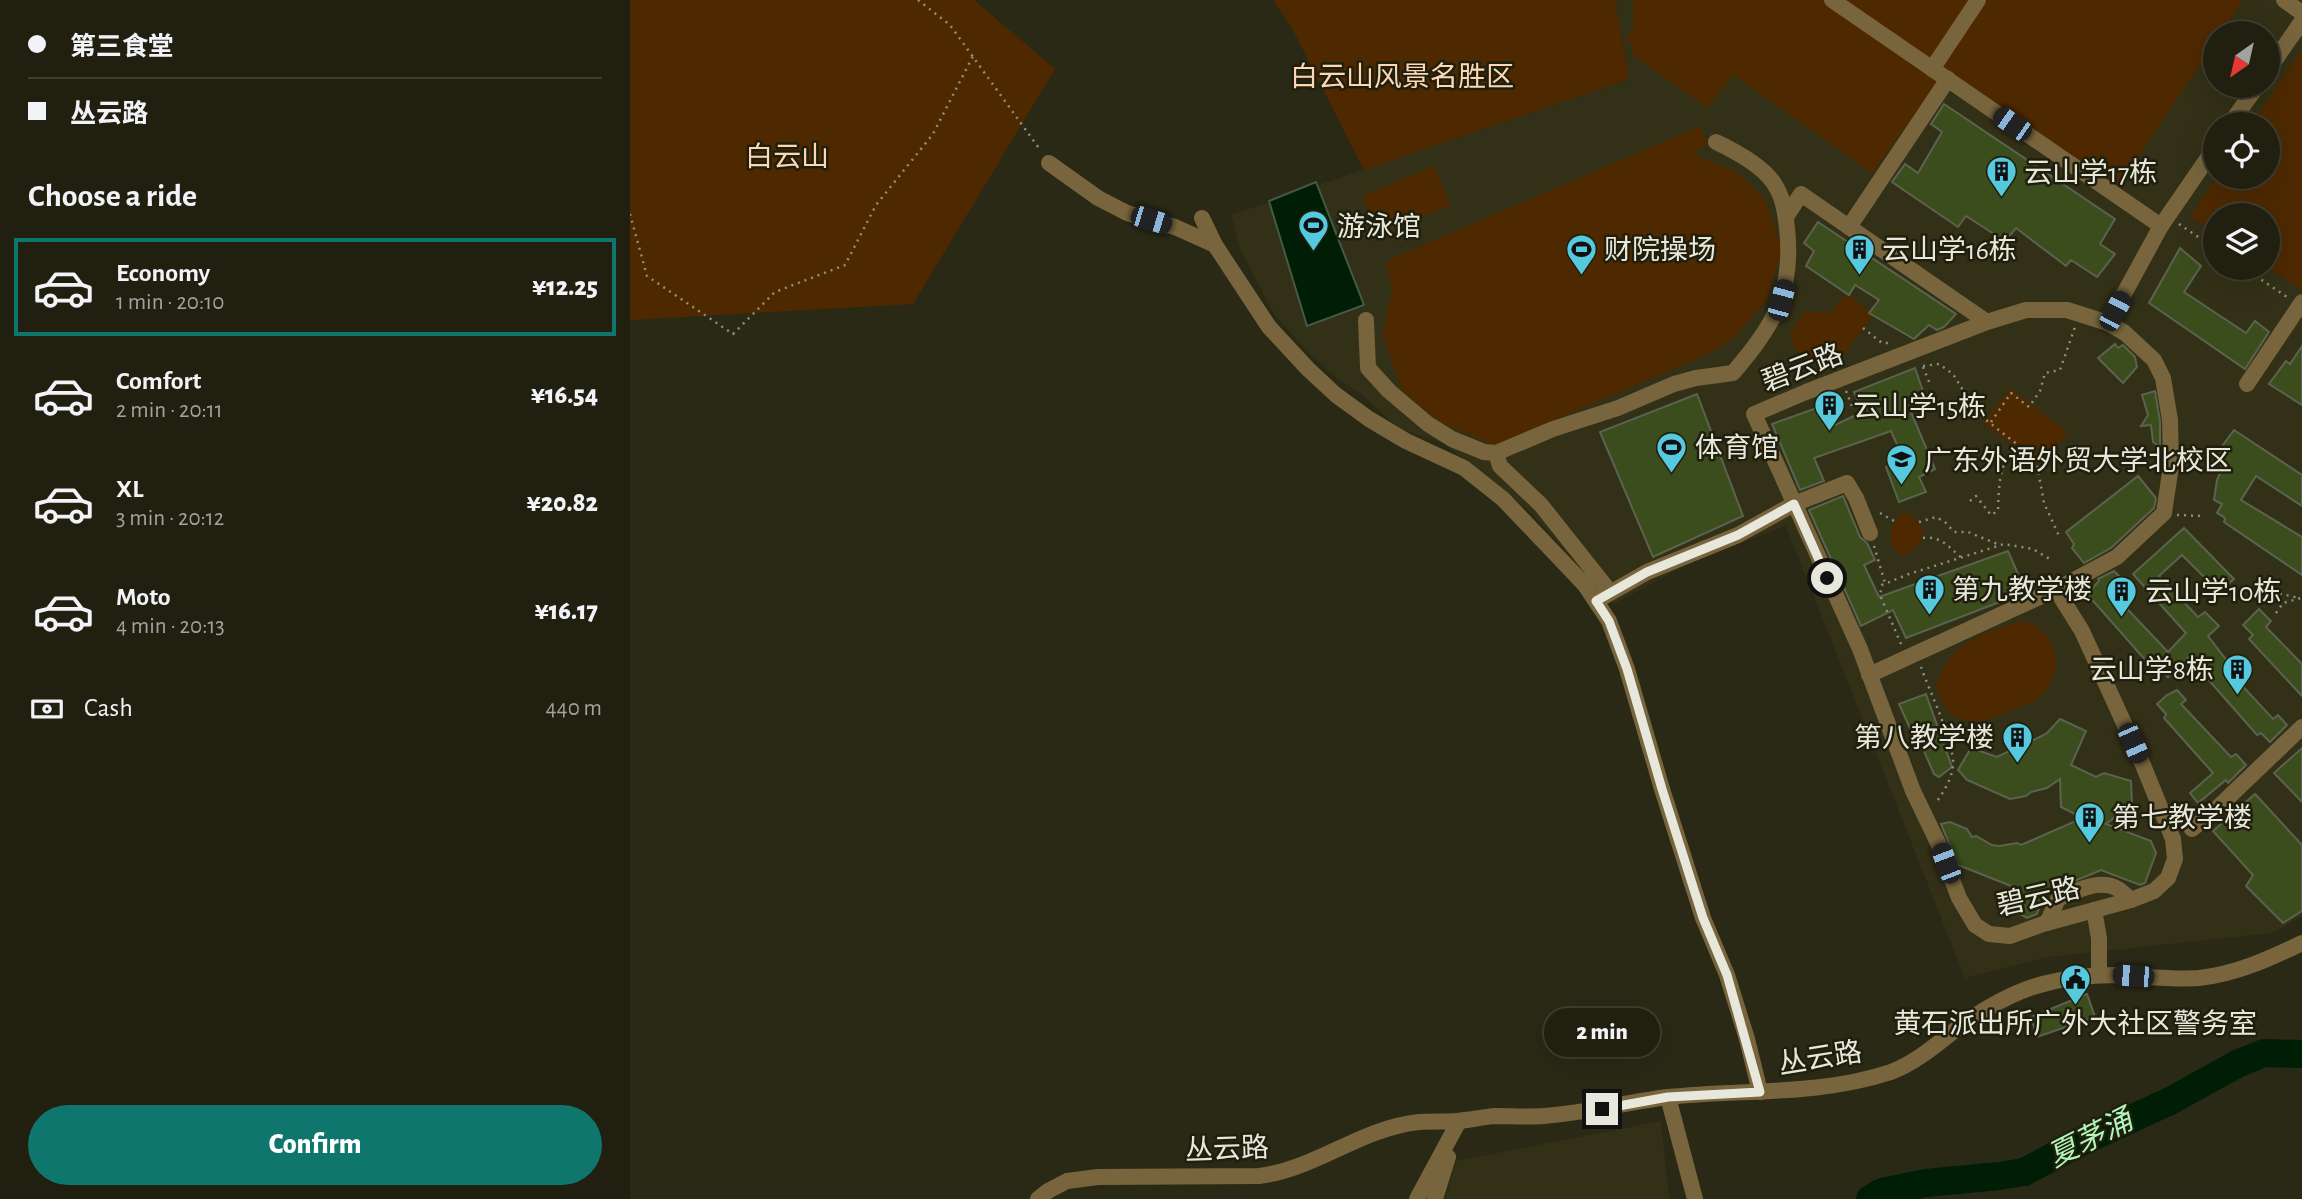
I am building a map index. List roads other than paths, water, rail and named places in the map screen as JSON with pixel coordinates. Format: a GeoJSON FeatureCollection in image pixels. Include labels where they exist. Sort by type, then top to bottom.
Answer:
{"type":"FeatureCollection","features":[{"type":"Feature","properties":{"kind":"street"},"geometry":{"type":"LineString","coordinates":[[1832,0],[1932,69],[2165,221]]}},
{"type":"Feature","properties":{"kind":"street"},"geometry":{"type":"LineString","coordinates":[[1932,69],[1978,0]]}},
{"type":"Feature","properties":{"kind":"street"},"geometry":{"type":"LineString","coordinates":[[2284,0],[2302,13]]}},
{"type":"Feature","properties":{"kind":"street"},"geometry":{"type":"LineString","coordinates":[[2280,53],[2302,21]]}},
{"type":"Feature","properties":{"kind":"street"},"geometry":{"type":"LineString","coordinates":[[1849,227],[1948,79]]}},
{"type":"Feature","properties":{"kind":"street"},"geometry":{"type":"LineString","coordinates":[[1366,320],[1368,368],[1389,391],[1428,424],[1451,439],[1484,452],[1496,453],[1553,429],[1618,408],[1674,384],[1733,373],[1770,325],[1781,300],[1789,263],[1786,217],[1782,197],[1772,180],[1742,155],[1716,142]]}},
{"type":"Feature","properties":{"kind":"street"},"geometry":{"type":"LineString","coordinates":[[1049,163],[1098,198],[1117,208],[1175,227],[1215,245]]}},
{"type":"Feature","properties":{"kind":"street"},"geometry":{"type":"LineString","coordinates":[[2108,323],[2165,221],[2203,165]]}},
{"type":"Feature","properties":{"kind":"street"},"geometry":{"type":"LineString","coordinates":[[1786,217],[1801,194],[1987,322]]}},
{"type":"Feature","properties":{"kind":"street"},"geometry":{"type":"LineString","coordinates":[[1202,218],[1215,245],[1269,327],[1308,369],[1369,419],[1406,442],[1464,468],[1503,499],[1569,568],[1603,597]]}},
{"type":"Feature","properties":{"kind":"street"},"geometry":{"type":"LineString","coordinates":[[2247,384],[2301,304]]}},
{"type":"Feature","properties":{"kind":"street","name":"碧云路"},"geometry":{"type":"LineString","coordinates":[[2026,310],[2067,310],[2108,323],[2125,332],[2154,360],[2163,378],[2170,420],[2171,466],[2164,513],[2117,557],[2059,588],[2113,697],[2173,839],[2175,859],[2168,878],[2154,891],[2010,936],[1989,934],[1975,925],[1959,898],[1913,791],[1860,649],[1754,414],[1987,322],[2026,310]]}},
{"type":"Feature","properties":{"kind":"street"},"geometry":{"type":"LineString","coordinates":[[1496,453],[1500,466],[1541,505],[1603,597],[1703,918],[1727,975],[1760,1092]]}},
{"type":"Feature","properties":{"kind":"street"},"geometry":{"type":"LineString","coordinates":[[1603,597],[1647,572],[1738,535],[1794,504],[1847,483],[1870,533]]}},
{"type":"Feature","properties":{"kind":"street"},"geometry":{"type":"LineString","coordinates":[[1869,675],[2059,588]]}},
{"type":"Feature","properties":{"kind":"street"},"geometry":{"type":"LineString","coordinates":[[2192,829],[2302,727]]}},
{"type":"Feature","properties":{"kind":"street"},"geometry":{"type":"LineString","coordinates":[[2048,923],[2058,899],[2076,890],[2099,884],[2116,887],[2131,900]]}},
{"type":"Feature","properties":{"kind":"street"},"geometry":{"type":"LineString","coordinates":[[2095,910],[2099,938],[2098,975]]}},
{"type":"Feature","properties":{"kind":"street","name":"丛云路"},"geometry":{"type":"LineString","coordinates":[[1038,1199],[1066,1181],[1098,1177],[1259,1176],[1279,1173],[1296,1168],[1354,1139],[1387,1128],[1418,1122],[1459,1121],[1492,1116],[1542,1116],[1668,1097],[1831,1087],[1894,1071],[1917,1059],[1997,1002],[2035,987],[2098,975],[2168,979],[2209,976],[2267,960],[2302,943]]}},
{"type":"Feature","properties":{"kind":"street"},"geometry":{"type":"LineString","coordinates":[[1668,1097],[1695,1199]]}},
{"type":"Feature","properties":{"kind":"street"},"geometry":{"type":"LineString","coordinates":[[1417,1199],[1459,1121]]}},
{"type":"Feature","properties":{"kind":"street"},"geometry":{"type":"LineString","coordinates":[[1435,1199],[1459,1121]]}},
{"type":"Feature","properties":{"kind":"waterway","name":"夏茅涌"},"geometry":{"type":"LineString","coordinates":[[1870,1199],[1882,1192],[1926,1183],[2024,1172],[2170,1101],[2239,1063],[2264,1053],[2302,1054]]}},
{"type":"Feature","properties":{"kind":"place","name":"云山学17栋"},"geometry":{"type":"Point","coordinates":[2001,199]}},
{"type":"Feature","properties":{"kind":"place","name":"游泳馆"},"geometry":{"type":"Point","coordinates":[1314,253]}},
{"type":"Feature","properties":{"kind":"place","name":"财院操场"},"geometry":{"type":"Point","coordinates":[1581,276]}},
{"type":"Feature","properties":{"kind":"place","name":"云山学16栋"},"geometry":{"type":"Point","coordinates":[1859,276]}},
{"type":"Feature","properties":{"kind":"place","name":"云山学15栋"},"geometry":{"type":"Point","coordinates":[1830,433]}},
{"type":"Feature","properties":{"kind":"place","name":"体育馆"},"geometry":{"type":"Point","coordinates":[1672,474]}},
{"type":"Feature","properties":{"kind":"place","name":"广东外语外贸大学北校区"},"geometry":{"type":"Point","coordinates":[1901,487]}},
{"type":"Feature","properties":{"kind":"place","name":"第九教学楼"},"geometry":{"type":"Point","coordinates":[1929,616]}},
{"type":"Feature","properties":{"kind":"place","name":"云山学10栋"},"geometry":{"type":"Point","coordinates":[2122,618]}},
{"type":"Feature","properties":{"kind":"place","name":"云山学8栋"},"geometry":{"type":"Point","coordinates":[2237,696]}},
{"type":"Feature","properties":{"kind":"place","name":"第八教学楼"},"geometry":{"type":"Point","coordinates":[2017,764]}},
{"type":"Feature","properties":{"kind":"place","name":"第七教学楼"},"geometry":{"type":"Point","coordinates":[2089,844]}},
{"type":"Feature","properties":{"kind":"place","name":"黄石派出所广外大社区警务室"},"geometry":{"type":"Point","coordinates":[2075,1006]}},
{"type":"Feature","properties":{"kind":"park label","name":"白云山风景名胜区"},"geometry":{"type":"Point","coordinates":[1402,76]}},
{"type":"Feature","properties":{"kind":"park label","name":"白云山"},"geometry":{"type":"Point","coordinates":[787,156]}}]}
